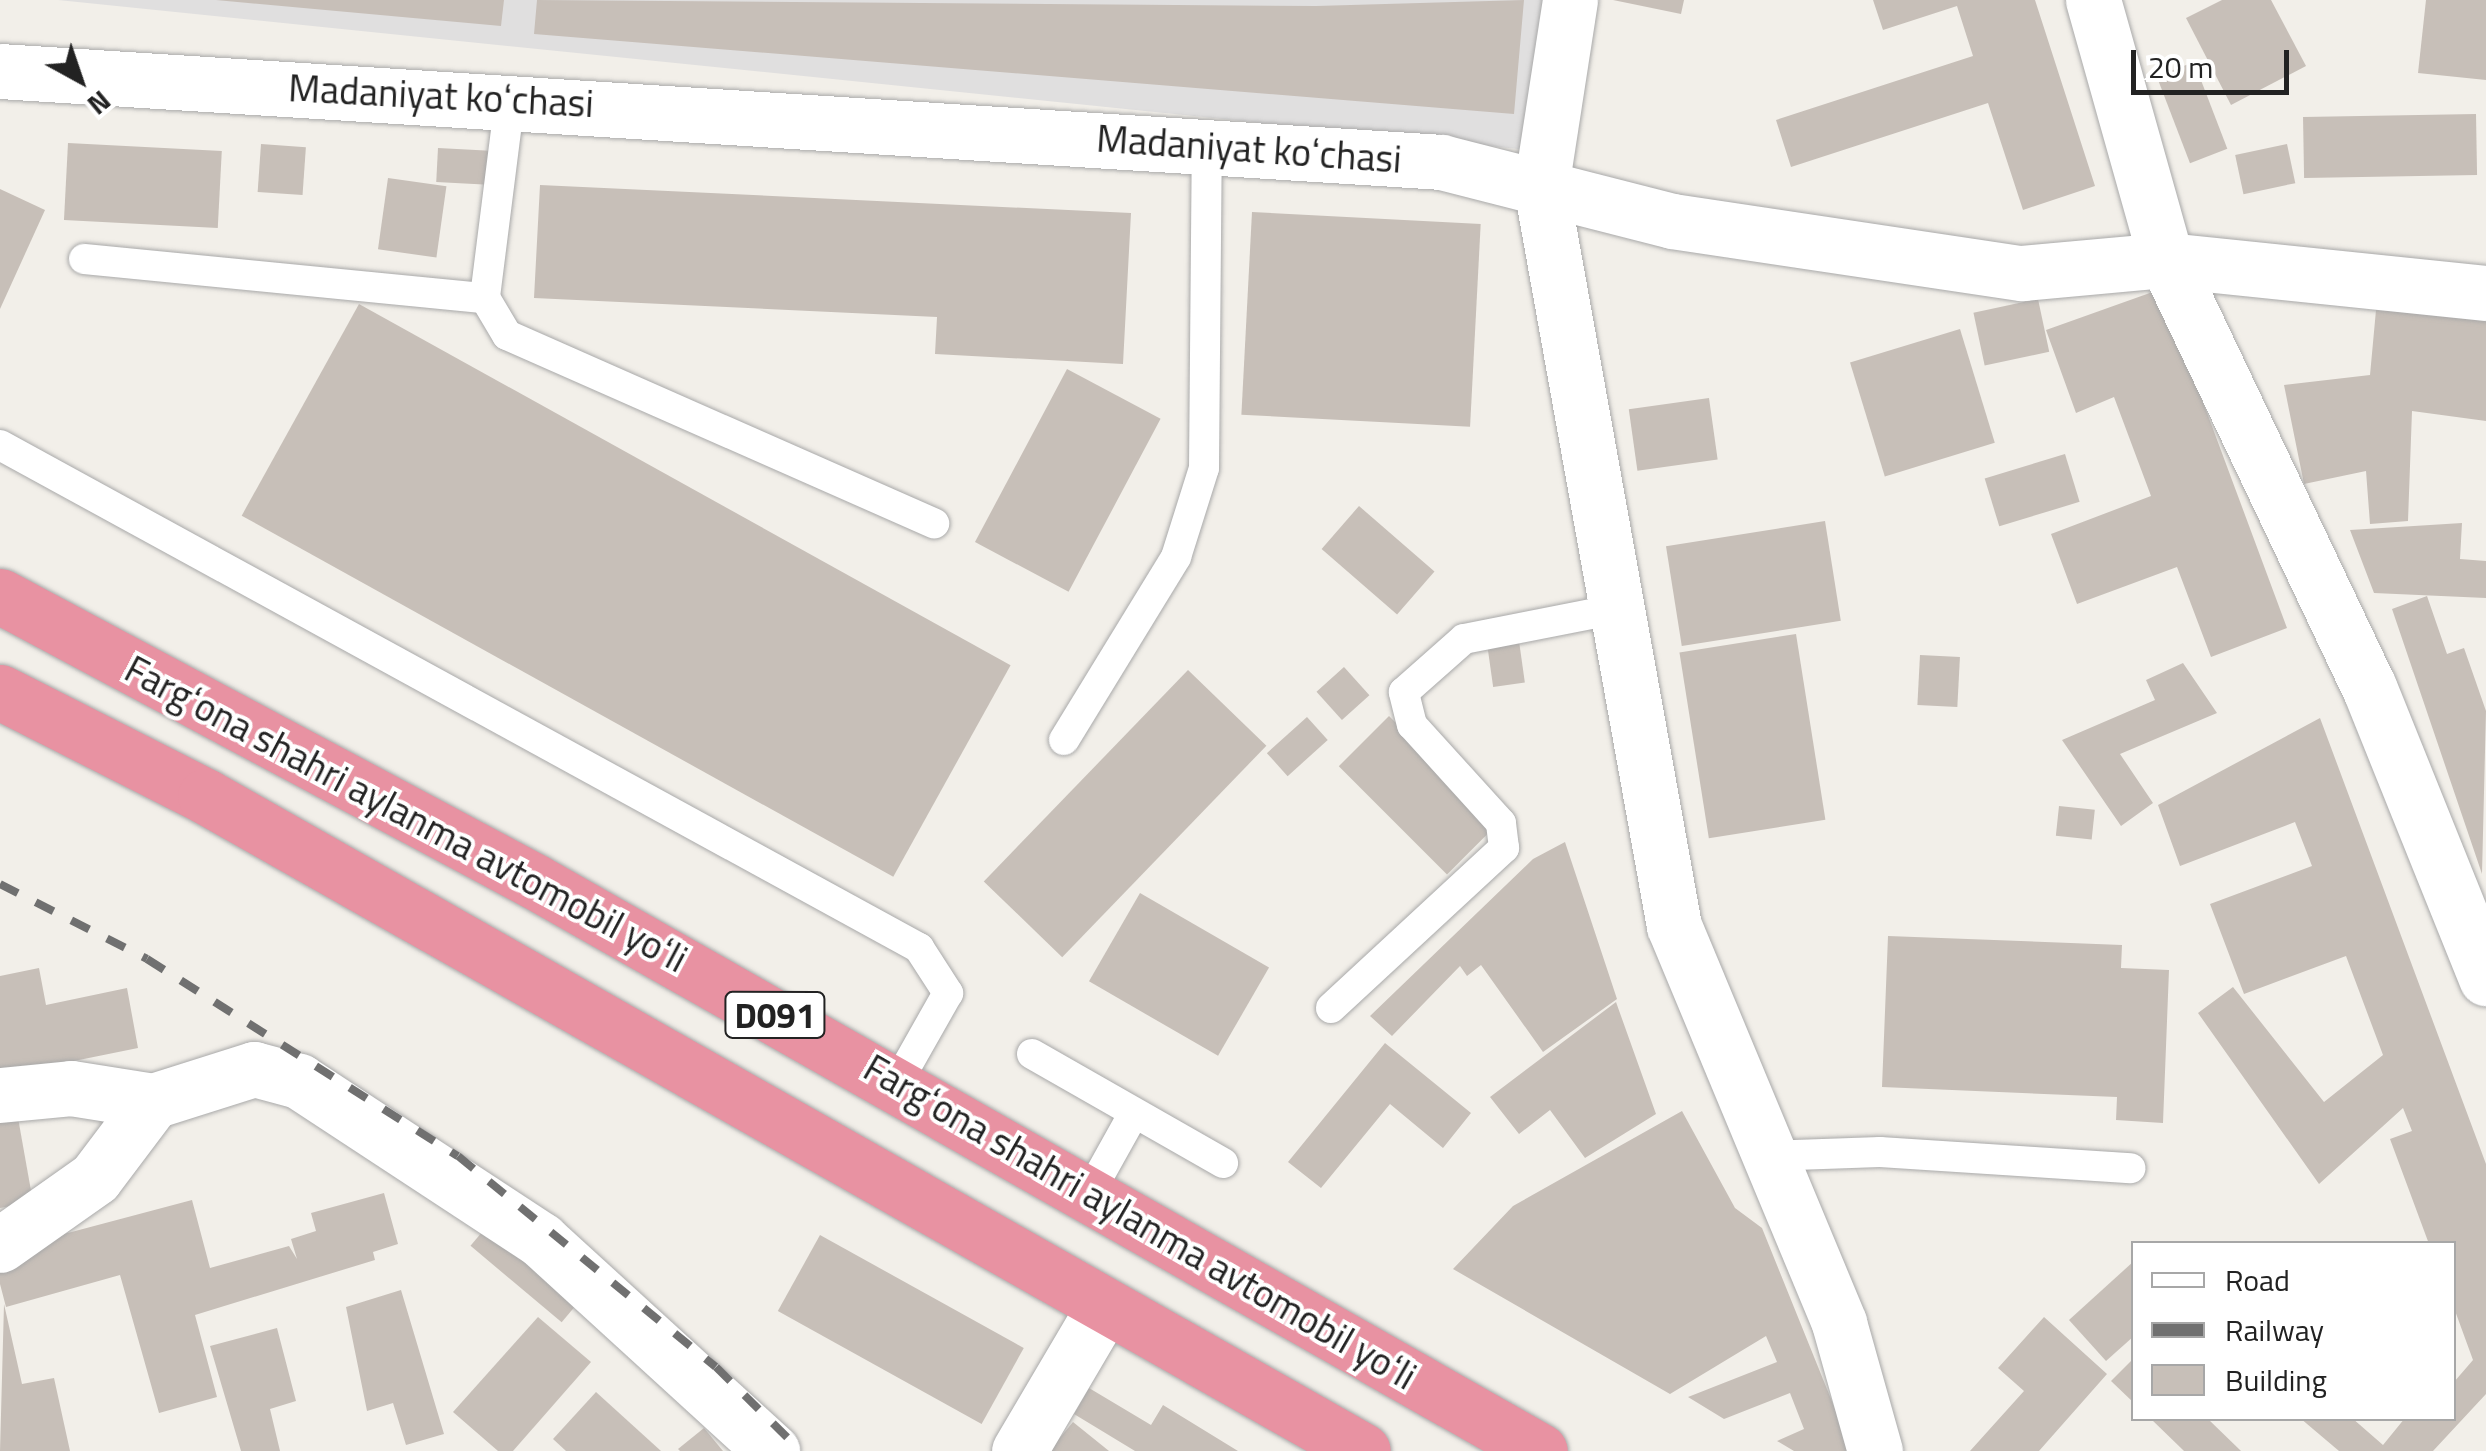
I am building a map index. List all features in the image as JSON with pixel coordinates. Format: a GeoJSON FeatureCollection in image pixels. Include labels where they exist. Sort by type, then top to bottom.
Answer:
{"type":"FeatureCollection","features":[{"type":"Feature","properties":{"kind":"highway","name":"Fargʻona shahri aylanma avtomobil yoʻli"},"geometry":{"type":"LineString","coordinates":[[0,596],[897,1083],[1540,1451]]}},
{"type":"Feature","properties":{"kind":"highway","name":"Fargʻona shahri aylanma avtomobil yoʻli"},"geometry":{"type":"LineString","coordinates":[[0,692],[206,796],[1363,1451]]}},
{"type":"Feature","properties":{"kind":"highway"},"geometry":{"type":"LineString","coordinates":[[206,796],[242,725]]}},
{"type":"Feature","properties":{"kind":"street"},"geometry":{"type":"LineString","coordinates":[[1570,0],[1541,187],[1674,926],[1766,1156],[1839,1322],[1875,1451]]}},
{"type":"Feature","properties":{"kind":"street"},"geometry":{"type":"LineString","coordinates":[[2093,0],[2166,260],[2370,687],[2481,955]]}},
{"type":"Feature","properties":{"kind":"street","name":"Madaniyat koʻchasi"},"geometry":{"type":"LineString","coordinates":[[0,70],[510,99],[1442,162],[1672,221],[2022,273],[2166,260],[2486,293]]}},
{"type":"Feature","properties":{"kind":"street"},"geometry":{"type":"LineString","coordinates":[[0,1096],[72,1088],[153,1101],[254,1070],[299,1080],[541,1240],[772,1451]]}},
{"type":"Feature","properties":{"kind":"street"},"geometry":{"type":"LineString","coordinates":[[0,1245],[95,1178],[153,1101]]}},
{"type":"Feature","properties":{"kind":"street"},"geometry":{"type":"LineString","coordinates":[[1019,1451],[1105,1305]]}},
{"type":"Feature","properties":{"kind":"lane"},"geometry":{"type":"LineString","coordinates":[[510,99],[485,298],[506,335],[934,523]]}},
{"type":"Feature","properties":{"kind":"lane"},"geometry":{"type":"LineString","coordinates":[[1064,740],[1176,557],[1204,468],[1208,146]]}},
{"type":"Feature","properties":{"kind":"lane"},"geometry":{"type":"LineString","coordinates":[[84,259],[485,298]]}},
{"type":"Feature","properties":{"kind":"lane"},"geometry":{"type":"LineString","coordinates":[[0,446],[918,948],[948,993],[897,1083]]}},
{"type":"Feature","properties":{"kind":"lane"},"geometry":{"type":"LineString","coordinates":[[1332,1008],[1504,848],[1502,823],[1412,724],[1404,692],[1464,640],[1617,609]]}},
{"type":"Feature","properties":{"kind":"lane"},"geometry":{"type":"LineString","coordinates":[[1032,1054],[1224,1163]]}},
{"type":"Feature","properties":{"kind":"lane"},"geometry":{"type":"LineString","coordinates":[[1090,1192],[1134,1113]]}},
{"type":"Feature","properties":{"kind":"lane"},"geometry":{"type":"LineString","coordinates":[[1766,1156],[1880,1152],[2130,1168]]}},
{"type":"Feature","properties":{"kind":"shaded area"},"geometry":{"type":"Polygon","coordinates":[[[58,0],[1575,0],[1547,152],[58,0]]]}},
{"type":"Feature","properties":{"kind":"building"},"geometry":{"type":"Polygon","coordinates":[[[216,0],[504,0],[501,26],[216,0]]]}},
{"type":"Feature","properties":{"kind":"building"},"geometry":{"type":"Polygon","coordinates":[[[537,0],[1316,6],[1524,0],[1514,114],[534,34],[537,0]]]}},
{"type":"Feature","properties":{"kind":"building"},"geometry":{"type":"Polygon","coordinates":[[[1613,0],[1684,0],[1681,14],[1613,0]]]}},
{"type":"Feature","properties":{"kind":"building"},"geometry":{"type":"Polygon","coordinates":[[[1873,0],[2035,0],[2095,186],[2023,210],[1988,103],[1791,167],[1776,120],[1973,56],[1957,6],[1883,30],[1873,0]]]}},
{"type":"Feature","properties":{"kind":"building"},"geometry":{"type":"Polygon","coordinates":[[[2222,0],[2271,0],[2306,66],[2231,105],[2186,18],[2222,0]]]}},
{"type":"Feature","properties":{"kind":"building"},"geometry":{"type":"Polygon","coordinates":[[[2426,0],[2486,0],[2486,80],[2418,73],[2426,0]]]}},
{"type":"Feature","properties":{"kind":"building"},"geometry":{"type":"Polygon","coordinates":[[[2194,62],[2227,149],[2190,163],[2157,76],[2194,62]]]}},
{"type":"Feature","properties":{"kind":"building"},"geometry":{"type":"Polygon","coordinates":[[[2476,114],[2477,175],[2304,178],[2303,117],[2476,114]]]}},
{"type":"Feature","properties":{"kind":"building"},"geometry":{"type":"Polygon","coordinates":[[[68,143],[222,151],[218,228],[64,220],[68,143]]]}},
{"type":"Feature","properties":{"kind":"building"},"geometry":{"type":"Polygon","coordinates":[[[261,144],[306,147],[303,195],[258,192],[261,144]]]}},
{"type":"Feature","properties":{"kind":"building"},"geometry":{"type":"Polygon","coordinates":[[[2287,144],[2295,183],[2243,194],[2235,155],[2287,144]]]}},
{"type":"Feature","properties":{"kind":"building"},"geometry":{"type":"Polygon","coordinates":[[[438,148],[490,151],[488,185],[436,182],[438,148]]]}},
{"type":"Feature","properties":{"kind":"building"},"geometry":{"type":"Polygon","coordinates":[[[388,178],[446,186],[436,258],[378,249],[388,178]]]}},
{"type":"Feature","properties":{"kind":"building"},"geometry":{"type":"Polygon","coordinates":[[[540,185],[1131,213],[1123,364],[935,354],[937,317],[534,298],[540,185]]]}},
{"type":"Feature","properties":{"kind":"building"},"geometry":{"type":"Polygon","coordinates":[[[0,189],[45,210],[0,309],[0,189]]]}},
{"type":"Feature","properties":{"kind":"building"},"geometry":{"type":"Polygon","coordinates":[[[1252,212],[1481,224],[1470,427],[1241,415],[1252,212]]]}},
{"type":"Feature","properties":{"kind":"building"},"geometry":{"type":"Polygon","coordinates":[[[2161,289],[2287,628],[2211,657],[2177,567],[2077,604],[2051,534],[2151,496],[2114,397],[2076,413],[2046,330],[2161,289]]]}},
{"type":"Feature","properties":{"kind":"building"},"geometry":{"type":"Polygon","coordinates":[[[2038,299],[2049,352],[1985,366],[1973,313],[2038,299]]]}},
{"type":"Feature","properties":{"kind":"building"},"geometry":{"type":"Polygon","coordinates":[[[359,304],[1011,665],[893,877],[242,516],[359,304]]]}},
{"type":"Feature","properties":{"kind":"building"},"geometry":{"type":"Polygon","coordinates":[[[2376,310],[2486,319],[2486,421],[2412,411],[2408,521],[2370,524],[2366,471],[2304,484],[2284,385],[2370,375],[2376,310]]]}},
{"type":"Feature","properties":{"kind":"building"},"geometry":{"type":"Polygon","coordinates":[[[1960,329],[1995,443],[1885,476],[1850,363],[1960,329]]]}},
{"type":"Feature","properties":{"kind":"building"},"geometry":{"type":"Polygon","coordinates":[[[1067,369],[1161,419],[1069,592],[975,542],[1067,369]]]}},
{"type":"Feature","properties":{"kind":"building"},"geometry":{"type":"Polygon","coordinates":[[[1709,398],[1718,459],[1637,471],[1629,409],[1709,398]]]}},
{"type":"Feature","properties":{"kind":"building"},"geometry":{"type":"Polygon","coordinates":[[[2065,454],[2080,502],[1999,526],[1985,479],[2065,454]]]}},
{"type":"Feature","properties":{"kind":"building"},"geometry":{"type":"Polygon","coordinates":[[[1359,506],[1434,572],[1397,615],[1322,549],[1359,506]]]}},
{"type":"Feature","properties":{"kind":"building"},"geometry":{"type":"Polygon","coordinates":[[[1825,521],[1841,621],[1682,646],[1666,546],[1825,521]]]}},
{"type":"Feature","properties":{"kind":"building"},"geometry":{"type":"Polygon","coordinates":[[[2462,523],[2460,559],[2486,561],[2486,598],[2374,593],[2350,530],[2462,523]]]}},
{"type":"Feature","properties":{"kind":"building"},"geometry":{"type":"Polygon","coordinates":[[[2427,596],[2447,654],[2464,648],[2486,711],[2482,874],[2392,609],[2427,596]]]}},
{"type":"Feature","properties":{"kind":"building"},"geometry":{"type":"Polygon","coordinates":[[[1796,634],[1825,820],[1709,838],[1679,652],[1796,634]]]}},
{"type":"Feature","properties":{"kind":"building"},"geometry":{"type":"Polygon","coordinates":[[[1519,641],[1525,683],[1493,687],[1487,645],[1519,641]]]}},
{"type":"Feature","properties":{"kind":"building"},"geometry":{"type":"Polygon","coordinates":[[[1920,655],[1960,657],[1957,707],[1917,705],[1920,655]]]}},
{"type":"Feature","properties":{"kind":"building"},"geometry":{"type":"Polygon","coordinates":[[[2183,663],[2217,713],[2120,754],[2153,803],[2121,826],[2062,740],[2155,700],[2146,680],[2183,663]]]}},
{"type":"Feature","properties":{"kind":"building"},"geometry":{"type":"Polygon","coordinates":[[[1344,667],[1369,695],[1342,720],[1317,692],[1344,667]]]}},
{"type":"Feature","properties":{"kind":"building"},"geometry":{"type":"Polygon","coordinates":[[[1188,670],[1266,746],[1062,957],[984,881],[1188,670]]]}},
{"type":"Feature","properties":{"kind":"building"},"geometry":{"type":"Polygon","coordinates":[[[1389,716],[1497,824],[1447,874],[1339,766],[1389,716]]]}},
{"type":"Feature","properties":{"kind":"building"},"geometry":{"type":"Polygon","coordinates":[[[1307,717],[1328,740],[1288,776],[1267,753],[1307,717]]]}},
{"type":"Feature","properties":{"kind":"building"},"geometry":{"type":"Polygon","coordinates":[[[2320,718],[2486,1164],[2486,1394],[2433,1451],[2339,1451],[2304,1421],[2355,1421],[2383,1445],[2403,1421],[2456,1421],[2456,1380],[2473,1360],[2456,1313],[2456,1241],[2428,1241],[2390,1139],[2412,1131],[2403,1108],[2319,1184],[2198,1013],[2233,987],[2324,1102],[2383,1055],[2346,956],[2244,994],[2210,904],[2312,866],[2295,822],[2180,866],[2158,805],[2320,718]]]}},
{"type":"Feature","properties":{"kind":"building"},"geometry":{"type":"Polygon","coordinates":[[[2059,806],[2095,810],[2092,840],[2056,836],[2059,806]]]}},
{"type":"Feature","properties":{"kind":"building"},"geometry":{"type":"Polygon","coordinates":[[[1565,842],[1617,999],[1543,1052],[1481,965],[1467,976],[1460,966],[1392,1036],[1370,1016],[1533,859],[1565,842]]]}},
{"type":"Feature","properties":{"kind":"building"},"geometry":{"type":"Polygon","coordinates":[[[1140,893],[1269,968],[1218,1056],[1089,981],[1140,893]]]}},
{"type":"Feature","properties":{"kind":"building"},"geometry":{"type":"Polygon","coordinates":[[[1888,936],[2122,945],[2121,968],[2169,970],[2163,1123],[2116,1120],[2117,1097],[1882,1087],[1888,936]]]}},
{"type":"Feature","properties":{"kind":"building"},"geometry":{"type":"Polygon","coordinates":[[[39,968],[46,1005],[127,988],[138,1048],[0,1076],[0,976],[39,968]]]}},
{"type":"Feature","properties":{"kind":"building"},"geometry":{"type":"Polygon","coordinates":[[[1616,1002],[1656,1114],[1585,1158],[1550,1110],[1519,1134],[1490,1097],[1616,1002]]]}},
{"type":"Feature","properties":{"kind":"building"},"geometry":{"type":"Polygon","coordinates":[[[1385,1043],[1471,1113],[1443,1148],[1390,1104],[1321,1188],[1288,1162],[1385,1043]]]}},
{"type":"Feature","properties":{"kind":"building"},"geometry":{"type":"Polygon","coordinates":[[[15,1101],[33,1202],[0,1208],[0,1104],[15,1101]]]}},
{"type":"Feature","properties":{"kind":"building"},"geometry":{"type":"Polygon","coordinates":[[[1682,1111],[1735,1208],[1762,1228],[1852,1451],[1794,1451],[1777,1441],[1804,1429],[1790,1393],[1724,1419],[1688,1397],[1777,1362],[1766,1336],[1670,1394],[1453,1269],[1513,1206],[1682,1111]]]}},
{"type":"Feature","properties":{"kind":"building"},"geometry":{"type":"Polygon","coordinates":[[[384,1193],[398,1244],[373,1252],[375,1260],[195,1315],[217,1397],[159,1413],[120,1275],[6,1307],[0,1284],[0,1251],[192,1200],[210,1268],[289,1246],[297,1259],[291,1239],[316,1231],[311,1213],[384,1193]]]}},
{"type":"Feature","properties":{"kind":"building"},"geometry":{"type":"Polygon","coordinates":[[[493,1219],[584,1295],[562,1322],[471,1246],[493,1219]]]}},
{"type":"Feature","properties":{"kind":"building"},"geometry":{"type":"Polygon","coordinates":[[[820,1235],[1024,1348],[982,1424],[778,1311],[820,1235]]]}},
{"type":"Feature","properties":{"kind":"building"},"geometry":{"type":"Polygon","coordinates":[[[2131,1264],[2131,1339],[2106,1361],[2069,1320],[2131,1264]]]}},
{"type":"Feature","properties":{"kind":"building"},"geometry":{"type":"Polygon","coordinates":[[[401,1290],[444,1434],[406,1445],[393,1403],[367,1411],[346,1307],[401,1290]]]}},
{"type":"Feature","properties":{"kind":"building"},"geometry":{"type":"Polygon","coordinates":[[[4,1304],[22,1384],[54,1378],[70,1451],[0,1451],[4,1304]]]}},
{"type":"Feature","properties":{"kind":"building"},"geometry":{"type":"Polygon","coordinates":[[[538,1317],[591,1362],[513,1451],[498,1451],[453,1412],[538,1317]]]}},
{"type":"Feature","properties":{"kind":"building"},"geometry":{"type":"Polygon","coordinates":[[[2044,1317],[2107,1374],[2039,1451],[1970,1451],[2024,1391],[1998,1368],[2044,1317]]]}},
{"type":"Feature","properties":{"kind":"building"},"geometry":{"type":"Polygon","coordinates":[[[277,1328],[296,1401],[270,1409],[280,1451],[241,1451],[210,1346],[277,1328]]]}},
{"type":"Feature","properties":{"kind":"building"},"geometry":{"type":"Polygon","coordinates":[[[2131,1361],[2131,1400],[2111,1381],[2131,1361]]]}},
{"type":"Feature","properties":{"kind":"building"},"geometry":{"type":"Polygon","coordinates":[[[1089,1388],[1151,1425],[1163,1405],[1238,1451],[1135,1451],[1074,1414],[1089,1388]]]}},
{"type":"Feature","properties":{"kind":"building"},"geometry":{"type":"Polygon","coordinates":[[[596,1392],[661,1451],[566,1451],[553,1439],[596,1392]]]}},
{"type":"Feature","properties":{"kind":"building"},"geometry":{"type":"Polygon","coordinates":[[[2153,1421],[2210,1421],[2241,1451],[2184,1451],[2153,1421]]]}},
{"type":"Feature","properties":{"kind":"building"},"geometry":{"type":"Polygon","coordinates":[[[1073,1422],[1109,1451],[1049,1451],[1073,1422]]]}},
{"type":"Feature","properties":{"kind":"building"},"geometry":{"type":"Polygon","coordinates":[[[704,1428],[723,1451],[678,1449],[704,1428]]]}},
{"type":"Feature","properties":{"kind":"railway"},"geometry":{"type":"LineString","coordinates":[[0,884],[147,959],[458,1156],[716,1367],[801,1451]]}}]}
